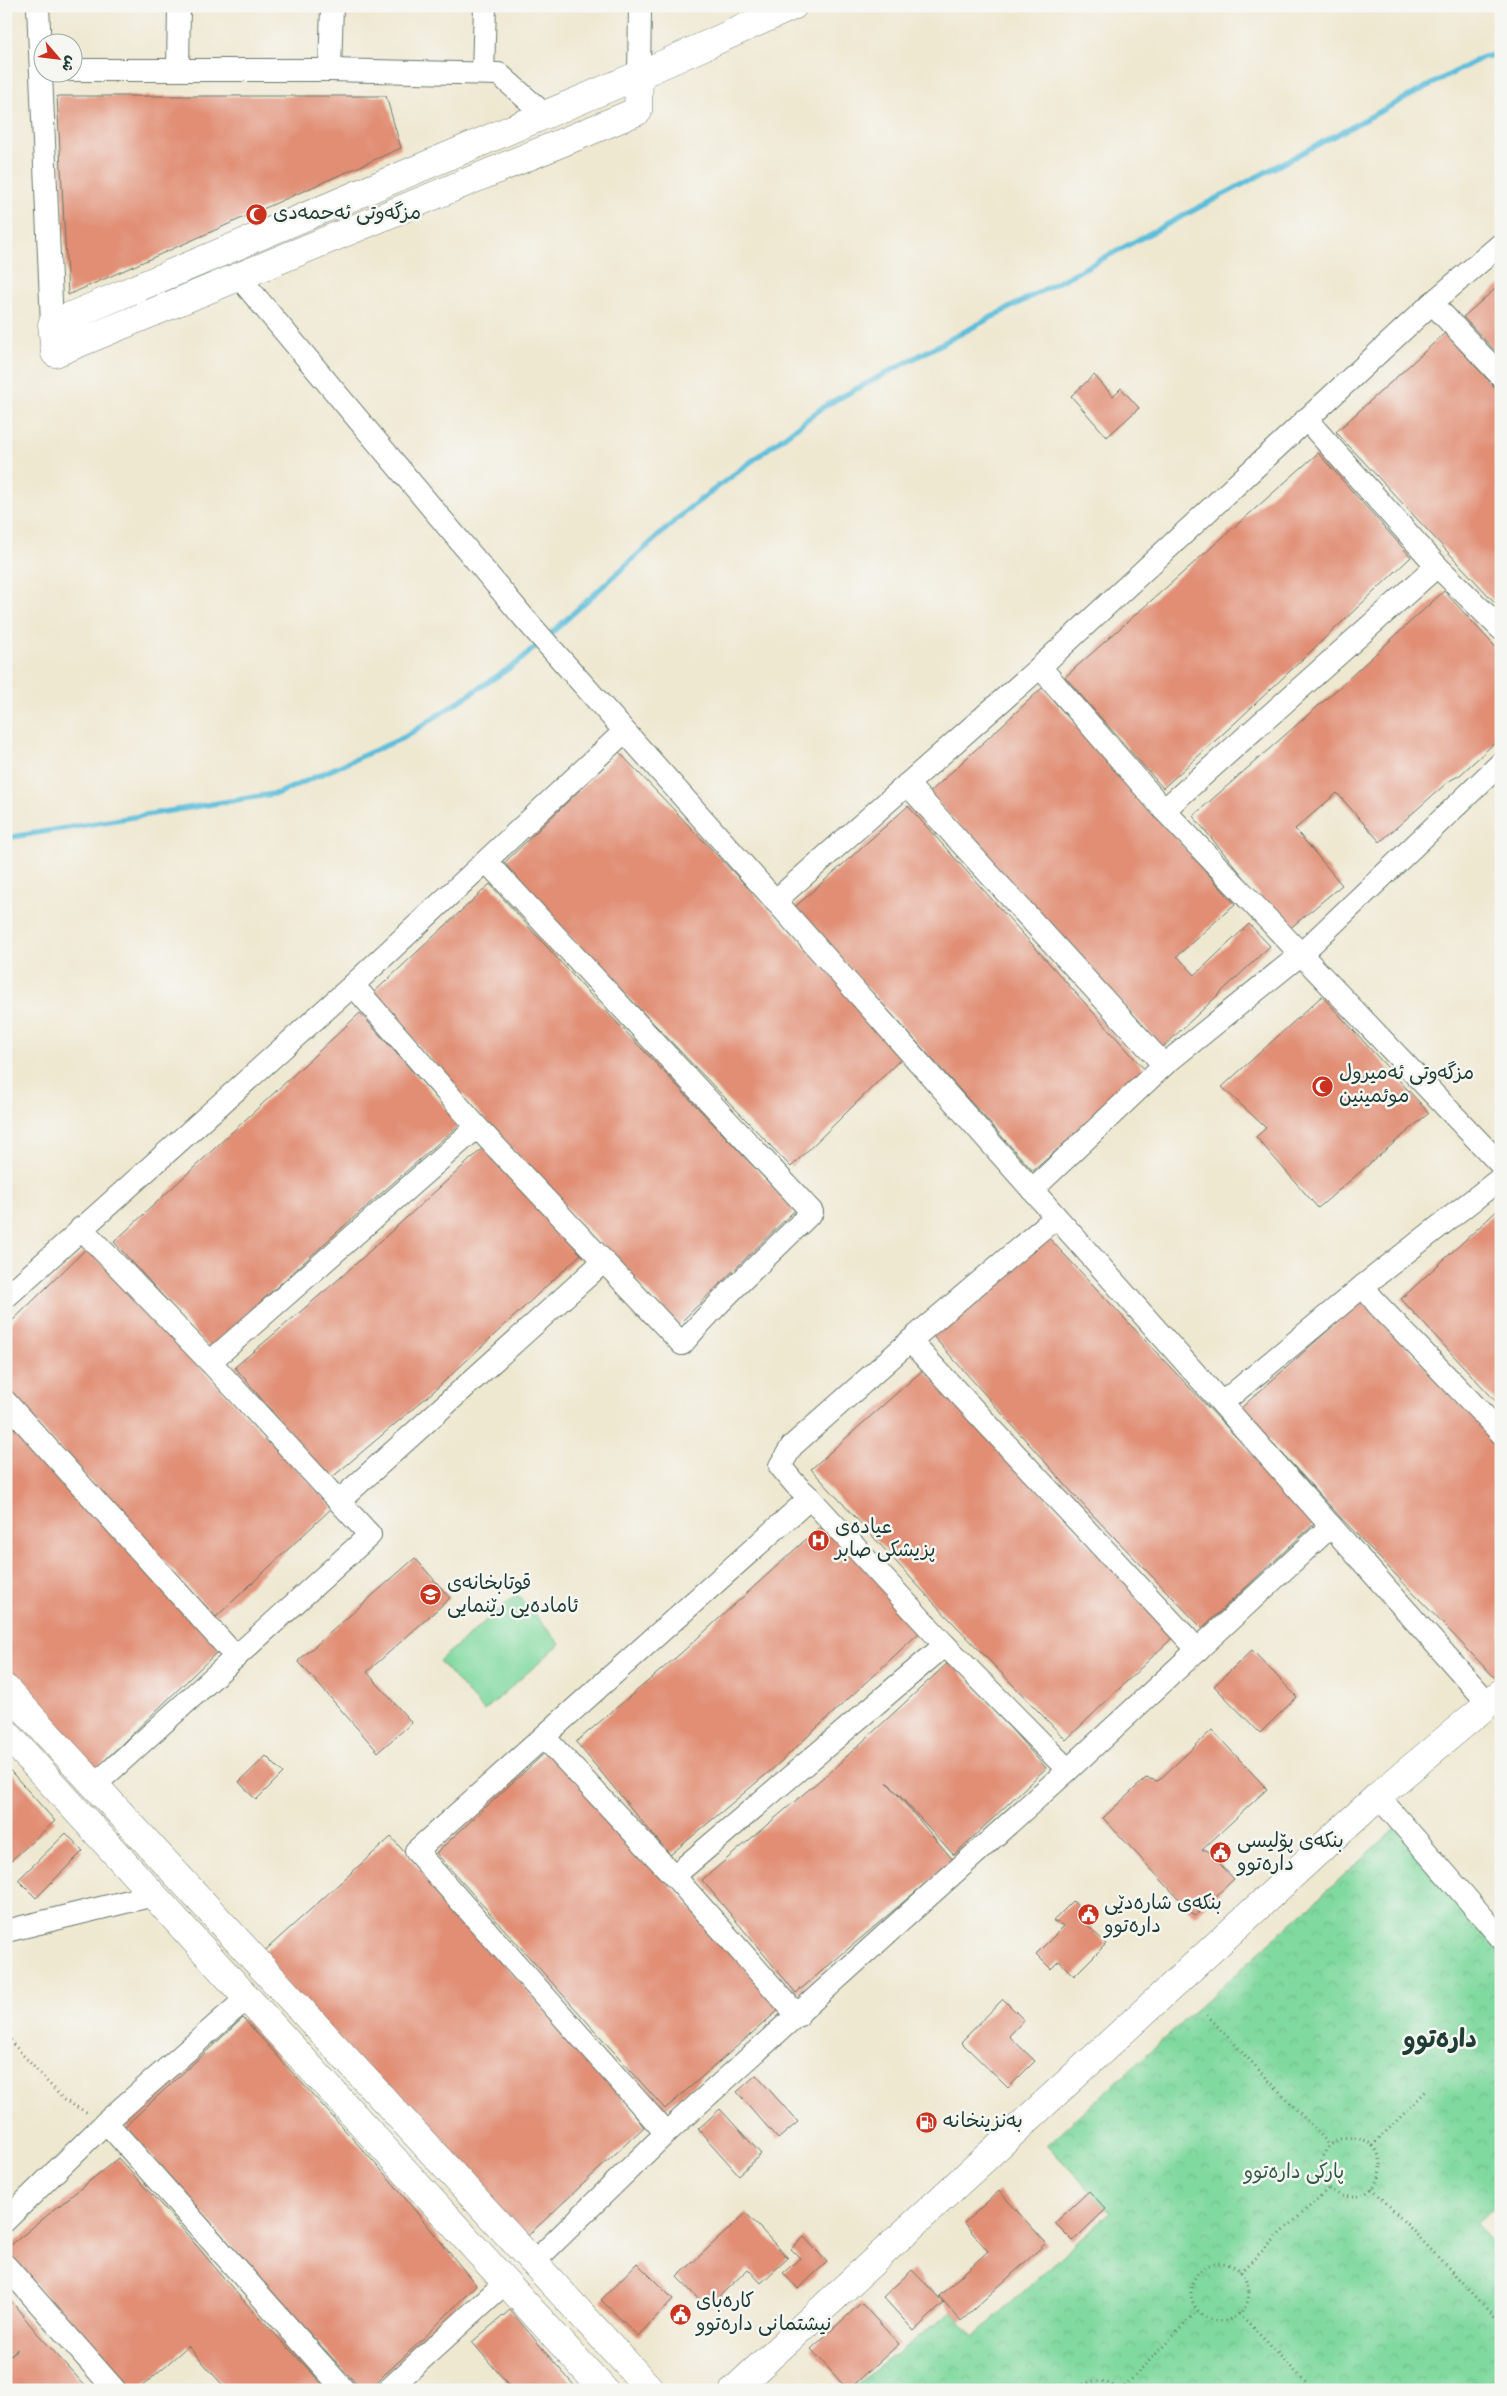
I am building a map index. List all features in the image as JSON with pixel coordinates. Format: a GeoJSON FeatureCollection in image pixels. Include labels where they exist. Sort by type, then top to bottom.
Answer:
{"type":"FeatureCollection","features":[{"type":"Feature","properties":{"kind":"street"},"geometry":{"type":"LineString","coordinates":[[38,6],[40,32]]}},
{"type":"Feature","properties":{"kind":"street"},"geometry":{"type":"LineString","coordinates":[[178,70],[179,6]]}},
{"type":"Feature","properties":{"kind":"street"},"geometry":{"type":"LineString","coordinates":[[330,70],[332,6]]}},
{"type":"Feature","properties":{"kind":"street"},"geometry":{"type":"LineString","coordinates":[[483,73],[485,6]]}},
{"type":"Feature","properties":{"kind":"street"},"geometry":{"type":"LineString","coordinates":[[43,82],[52,324],[55,353],[638,111],[640,6]]}},
{"type":"Feature","properties":{"kind":"street"},"geometry":{"type":"LineString","coordinates":[[52,324],[639,75],[793,6]]}},
{"type":"Feature","properties":{"kind":"street"},"geometry":{"type":"LineString","coordinates":[[82,70],[330,70],[499,74],[545,115]]}},
{"type":"Feature","properties":{"kind":"street"},"geometry":{"type":"LineString","coordinates":[[775,901],[1040,667],[1432,303],[1501,244]]}},
{"type":"Feature","properties":{"kind":"street"},"geometry":{"type":"LineString","coordinates":[[219,253],[525,619],[624,732],[1331,1526],[1497,1698],[1378,1796],[734,2390]]}},
{"type":"Feature","properties":{"kind":"street"},"geometry":{"type":"LineString","coordinates":[[1432,303],[1501,376]]}},
{"type":"Feature","properties":{"kind":"street"},"geometry":{"type":"LineString","coordinates":[[1306,419],[1437,566],[1501,629]]}},
{"type":"Feature","properties":{"kind":"street"},"geometry":{"type":"LineString","coordinates":[[1164,810],[1437,566]]}},
{"type":"Feature","properties":{"kind":"street"},"geometry":{"type":"LineString","coordinates":[[1040,667],[1164,810],[1501,1165]]}},
{"type":"Feature","properties":{"kind":"street"},"geometry":{"type":"LineString","coordinates":[[6,1297],[353,985],[487,862],[624,732]]}},
{"type":"Feature","properties":{"kind":"street"},"geometry":{"type":"LineString","coordinates":[[1032,1190],[1164,1065],[1300,955],[1501,762]]}},
{"type":"Feature","properties":{"kind":"street"},"geometry":{"type":"LineString","coordinates":[[907,784],[1164,1065]]}},
{"type":"Feature","properties":{"kind":"street"},"geometry":{"type":"LineString","coordinates":[[353,985],[477,1127],[682,1344],[711,1310],[758,1267],[812,1212],[487,862]]}},
{"type":"Feature","properties":{"kind":"street"},"geometry":{"type":"LineString","coordinates":[[210,1362],[477,1127]]}},
{"type":"Feature","properties":{"kind":"street"},"geometry":{"type":"LineString","coordinates":[[1222,1404],[1363,1286],[1501,1178]]}},
{"type":"Feature","properties":{"kind":"street"},"geometry":{"type":"LineString","coordinates":[[1056,1217],[910,1341],[792,1446],[780,1466],[794,1484],[810,1498],[945,1645],[1068,1770]]}},
{"type":"Feature","properties":{"kind":"street"},"geometry":{"type":"LineString","coordinates":[[81,1228],[210,1362],[370,1535],[95,1785]]}},
{"type":"Feature","properties":{"kind":"street"},"geometry":{"type":"LineString","coordinates":[[339,1501],[603,1262]]}},
{"type":"Feature","properties":{"kind":"street"},"geometry":{"type":"LineString","coordinates":[[1363,1286],[1378,1305],[1501,1433]]}},
{"type":"Feature","properties":{"kind":"street"},"geometry":{"type":"LineString","coordinates":[[910,1341],[1198,1650]]}},
{"type":"Feature","properties":{"kind":"street"},"geometry":{"type":"LineString","coordinates":[[6,1402],[236,1657]]}},
{"type":"Feature","properties":{"kind":"street"},"geometry":{"type":"LineString","coordinates":[[666,2133],[416,1851],[810,1498]]}},
{"type":"Feature","properties":{"kind":"street"},"geometry":{"type":"LineString","coordinates":[[533,2263],[666,2133],[798,2016],[1068,1770],[1331,1526]]}},
{"type":"Feature","properties":{"kind":"street"},"geometry":{"type":"LineString","coordinates":[[674,1876],[945,1645]]}},
{"type":"Feature","properties":{"kind":"street"},"geometry":{"type":"LineString","coordinates":[[6,1689],[650,2390]]}},
{"type":"Feature","properties":{"kind":"street"},"geometry":{"type":"LineString","coordinates":[[6,1733],[604,2390]]}},
{"type":"Feature","properties":{"kind":"street"},"geometry":{"type":"LineString","coordinates":[[544,1737],[674,1876],[798,2016]]}},
{"type":"Feature","properties":{"kind":"street"},"geometry":{"type":"LineString","coordinates":[[1378,1796],[1501,1938]]}},
{"type":"Feature","properties":{"kind":"street"},"geometry":{"type":"LineString","coordinates":[[6,1931],[154,1894]]}},
{"type":"Feature","properties":{"kind":"street"},"geometry":{"type":"LineString","coordinates":[[6,2220],[106,2122],[248,1997]]}},
{"type":"Feature","properties":{"kind":"street"},"geometry":{"type":"LineString","coordinates":[[106,2122],[344,2390]]}},
{"type":"Feature","properties":{"kind":"street"},"geometry":{"type":"LineString","coordinates":[[6,2266],[114,2389]]}},
{"type":"Feature","properties":{"kind":"street"},"geometry":{"type":"LineString","coordinates":[[388,2390],[506,2282]]}},
{"type":"Feature","properties":{"kind":"path"},"geometry":{"type":"LineString","coordinates":[[1207,2015],[1330,2145]]}},
{"type":"Feature","properties":{"kind":"path"},"geometry":{"type":"LineString","coordinates":[[6,2032],[13,2044],[64,2100],[106,2122]]}},
{"type":"Feature","properties":{"kind":"path"},"geometry":{"type":"LineString","coordinates":[[1372,2146],[1428,2089]]}},
{"type":"Feature","properties":{"kind":"path"},"geometry":{"type":"LineString","coordinates":[[1349,2136],[1359,2138],[1372,2146],[1380,2159],[1381,2170],[1378,2180],[1372,2188],[1356,2197],[1346,2197],[1329,2188],[1324,2180],[1321,2162],[1330,2145],[1338,2139],[1349,2136]]}},
{"type":"Feature","properties":{"kind":"path"},"geometry":{"type":"LineString","coordinates":[[1240,2272],[1329,2188]]}},
{"type":"Feature","properties":{"kind":"path"},"geometry":{"type":"LineString","coordinates":[[1372,2188],[1501,2323]]}},
{"type":"Feature","properties":{"kind":"path"},"geometry":{"type":"LineString","coordinates":[[1220,2263],[1230,2265],[1240,2272],[1248,2286],[1248,2296],[1239,2313],[1222,2321],[1204,2317],[1197,2311],[1191,2294],[1192,2285],[1202,2269],[1220,2263]]}},
{"type":"Feature","properties":{"kind":"path"},"geometry":{"type":"LineString","coordinates":[[1074,2390],[1092,2380],[1102,2380],[1120,2390],[1197,2311]]}},
{"type":"Feature","properties":{"kind":"path"},"geometry":{"type":"LineString","coordinates":[[1239,2313],[1313,2390]]}},
{"type":"Feature","properties":{"kind":"green space"},"geometry":{"type":"Polygon","coordinates":[[[517,1594],[560,1644],[484,1711],[439,1661],[517,1594]]]}},
{"type":"Feature","properties":{"kind":"green space","name":"پارکی دارەتوو"},"geometry":{"type":"Polygon","coordinates":[[[1396,1828],[1501,1954],[1501,2201],[1476,2224],[1501,2250],[1501,2390],[849,2390],[952,2311],[974,2337],[1110,2212],[1047,2145],[1396,1828]]]}},
{"type":"Feature","properties":{"kind":"building"},"geometry":{"type":"Polygon","coordinates":[[[57,96],[386,96],[401,148],[68,295],[57,96]]]}},
{"type":"Feature","properties":{"kind":"building"},"geometry":{"type":"Polygon","coordinates":[[[1501,284],[1501,357],[1463,317],[1501,284]]]}},
{"type":"Feature","properties":{"kind":"building"},"geometry":{"type":"Polygon","coordinates":[[[1445,333],[1501,394],[1501,609],[1336,432],[1445,333]]]}},
{"type":"Feature","properties":{"kind":"building"},"geometry":{"type":"Polygon","coordinates":[[[1094,375],[1113,396],[1121,388],[1139,408],[1107,437],[1071,396],[1094,375]]]}},
{"type":"Feature","properties":{"kind":"building"},"geometry":{"type":"Polygon","coordinates":[[[1318,453],[1411,557],[1163,788],[1065,677],[1318,453]]]}},
{"type":"Feature","properties":{"kind":"building"},"geometry":{"type":"Polygon","coordinates":[[[1444,591],[1501,653],[1501,737],[1460,775],[1449,781],[1380,842],[1337,793],[1295,829],[1342,885],[1288,930],[1193,816],[1334,692],[1444,591]]]}},
{"type":"Feature","properties":{"kind":"building"},"geometry":{"type":"Polygon","coordinates":[[[1042,688],[1235,904],[1177,956],[1195,975],[1249,924],[1270,946],[1163,1047],[929,793],[1042,688]]]}},
{"type":"Feature","properties":{"kind":"building"},"geometry":{"type":"Polygon","coordinates":[[[619,752],[906,1054],[791,1167],[502,865],[619,752]]]}},
{"type":"Feature","properties":{"kind":"building"},"geometry":{"type":"Polygon","coordinates":[[[908,806],[1146,1071],[1033,1171],[795,907],[908,806]]]}},
{"type":"Feature","properties":{"kind":"building"},"geometry":{"type":"Polygon","coordinates":[[[490,884],[585,989],[795,1210],[679,1324],[544,1184],[372,994],[490,884]]]}},
{"type":"Feature","properties":{"kind":"building"},"geometry":{"type":"Polygon","coordinates":[[[1322,996],[1429,1113],[1318,1208],[1256,1137],[1266,1128],[1222,1087],[1322,996]]]}},
{"type":"Feature","properties":{"kind":"building"},"geometry":{"type":"Polygon","coordinates":[[[360,1013],[460,1124],[210,1348],[114,1242],[360,1013]]]}},
{"type":"Feature","properties":{"kind":"building"},"geometry":{"type":"Polygon","coordinates":[[[484,1147],[581,1254],[434,1391],[329,1480],[235,1367],[339,1279],[484,1147]]]}},
{"type":"Feature","properties":{"kind":"building"},"geometry":{"type":"Polygon","coordinates":[[[1501,1207],[1501,1407],[1401,1299],[1501,1207]]]}},
{"type":"Feature","properties":{"kind":"building"},"geometry":{"type":"Polygon","coordinates":[[[1046,1235],[1316,1522],[1202,1628],[1086,1508],[932,1335],[1046,1235]]]}},
{"type":"Feature","properties":{"kind":"building"},"geometry":{"type":"Polygon","coordinates":[[[87,1248],[333,1507],[216,1617],[6,1390],[6,1327],[87,1248]]]}},
{"type":"Feature","properties":{"kind":"building"},"geometry":{"type":"Polygon","coordinates":[[[1362,1300],[1501,1448],[1501,1674],[1496,1679],[1342,1519],[1241,1408],[1362,1300]]]}},
{"type":"Feature","properties":{"kind":"building"},"geometry":{"type":"Polygon","coordinates":[[[924,1369],[1175,1635],[1066,1740],[931,1600],[811,1469],[924,1369]]]}},
{"type":"Feature","properties":{"kind":"building"},"geometry":{"type":"Polygon","coordinates":[[[6,1418],[220,1649],[97,1768],[6,1673],[6,1418]]]}},
{"type":"Feature","properties":{"kind":"building"},"geometry":{"type":"Polygon","coordinates":[[[824,1523],[922,1630],[775,1767],[670,1855],[576,1742],[680,1654],[824,1523]]]}},
{"type":"Feature","properties":{"kind":"building"},"geometry":{"type":"Polygon","coordinates":[[[415,1558],[450,1598],[367,1672],[412,1723],[378,1752],[298,1661],[415,1558]]]}},
{"type":"Feature","properties":{"kind":"building"},"geometry":{"type":"Polygon","coordinates":[[[1252,1650],[1297,1697],[1260,1733],[1214,1686],[1252,1650]]]}},
{"type":"Feature","properties":{"kind":"building"},"geometry":{"type":"Polygon","coordinates":[[[950,1661],[1046,1768],[954,1855],[887,1782],[953,1860],[796,1993],[702,1880],[833,1769],[950,1661]]]}},
{"type":"Feature","properties":{"kind":"building"},"geometry":{"type":"Polygon","coordinates":[[[1212,1730],[1267,1789],[1202,1850],[1207,1850],[1234,1879],[1195,1916],[1103,1818],[1146,1778],[1158,1781],[1212,1730]]]}},
{"type":"Feature","properties":{"kind":"building"},"geometry":{"type":"Polygon","coordinates":[[[548,1750],[781,2008],[665,2109],[436,1853],[548,1750]]]}},
{"type":"Feature","properties":{"kind":"building"},"geometry":{"type":"Polygon","coordinates":[[[266,1756],[283,1773],[256,1800],[239,1782],[266,1756]]]}},
{"type":"Feature","properties":{"kind":"building"},"geometry":{"type":"Polygon","coordinates":[[[6,1766],[55,1821],[6,1865],[6,1766]]]}},
{"type":"Feature","properties":{"kind":"building"},"geometry":{"type":"Polygon","coordinates":[[[66,1833],[83,1851],[36,1898],[18,1880],[66,1833]]]}},
{"type":"Feature","properties":{"kind":"building"},"geometry":{"type":"Polygon","coordinates":[[[391,1837],[613,2087],[644,2127],[519,2244],[260,1955],[391,1837]]]}},
{"type":"Feature","properties":{"kind":"building"},"geometry":{"type":"Polygon","coordinates":[[[1073,1901],[1082,1911],[1080,1917],[1106,1944],[1074,1976],[1059,1961],[1051,1969],[1036,1954],[1064,1926],[1053,1921],[1073,1901]]]}},
{"type":"Feature","properties":{"kind":"building"},"geometry":{"type":"Polygon","coordinates":[[[1003,1999],[1024,2020],[1009,2036],[1035,2061],[1008,2088],[961,2042],[1003,1999]]]}},
{"type":"Feature","properties":{"kind":"building"},"geometry":{"type":"Polygon","coordinates":[[[243,2018],[391,2181],[476,2285],[422,2340],[368,2390],[362,2390],[302,2325],[125,2126],[243,2018]]]}},
{"type":"Feature","properties":{"kind":"building"},"geometry":{"type":"Polygon","coordinates":[[[756,2075],[798,2122],[778,2139],[737,2092],[756,2075]]]}},
{"type":"Feature","properties":{"kind":"building"},"geometry":{"type":"Polygon","coordinates":[[[720,2109],[761,2154],[739,2175],[698,2129],[720,2109]]]}},
{"type":"Feature","properties":{"kind":"building"},"geometry":{"type":"Polygon","coordinates":[[[118,2158],[174,2219],[240,2297],[328,2390],[227,2390],[188,2346],[138,2390],[129,2390],[63,2317],[6,2249],[118,2158]]]}},
{"type":"Feature","properties":{"kind":"building"},"geometry":{"type":"Polygon","coordinates":[[[999,2191],[1046,2243],[961,2321],[939,2296],[988,2251],[964,2223],[999,2191]]]}},
{"type":"Feature","properties":{"kind":"building"},"geometry":{"type":"Polygon","coordinates":[[[1089,2191],[1106,2209],[1073,2241],[1055,2223],[1089,2191]]]}},
{"type":"Feature","properties":{"kind":"building"},"geometry":{"type":"Polygon","coordinates":[[[746,2213],[788,2258],[761,2283],[748,2269],[707,2308],[677,2277],[746,2213]]]}},
{"type":"Feature","properties":{"kind":"building"},"geometry":{"type":"Polygon","coordinates":[[[804,2237],[827,2262],[798,2289],[783,2273],[800,2258],[791,2249],[804,2237]]]}},
{"type":"Feature","properties":{"kind":"building"},"geometry":{"type":"Polygon","coordinates":[[[637,2263],[673,2299],[638,2336],[601,2300],[637,2263]]]}},
{"type":"Feature","properties":{"kind":"building"},"geometry":{"type":"Polygon","coordinates":[[[912,2270],[944,2303],[914,2331],[883,2297],[912,2270]]]}},
{"type":"Feature","properties":{"kind":"building"},"geometry":{"type":"Polygon","coordinates":[[[6,2295],[37,2333],[89,2390],[6,2390],[6,2359],[18,2349],[6,2358],[6,2295]]]}},
{"type":"Feature","properties":{"kind":"building"},"geometry":{"type":"Polygon","coordinates":[[[861,2303],[899,2344],[848,2390],[811,2349],[861,2303]]]}},
{"type":"Feature","properties":{"kind":"building"},"geometry":{"type":"Polygon","coordinates":[[[510,2310],[578,2390],[513,2390],[472,2342],[510,2310]]]}},
{"type":"Feature","properties":{"kind":"waterway"},"geometry":{"type":"LineString","coordinates":[[548,636],[687,510],[826,405],[1483,57],[1501,54]]}},
{"type":"Feature","properties":{"kind":"waterway"},"geometry":{"type":"LineString","coordinates":[[6,838],[279,793],[405,737],[517,663],[541,642]]}},
{"type":"Feature","properties":{"kind":"place","name":"مزگەوتی ئەحمەدی"},"geometry":{"type":"Point","coordinates":[257,214]}},
{"type":"Feature","properties":{"kind":"place","name":"مزگەوتی ئەمیرول موئمینین"},"geometry":{"type":"Point","coordinates":[1323,1086]}},
{"type":"Feature","properties":{"kind":"place","name":"عیادەی پزیشکی صابر"},"geometry":{"type":"Point","coordinates":[819,1540]}},
{"type":"Feature","properties":{"kind":"place","name":"قوتابخانەی ئامادەیی رێنمایی"},"geometry":{"type":"Point","coordinates":[431,1595]}},
{"type":"Feature","properties":{"kind":"place","name":"بنکەی پۆلیسی دارەتوو"},"geometry":{"type":"Point","coordinates":[1221,1853]}},
{"type":"Feature","properties":{"kind":"place","name":"بنکەی شارەدێی دارەتوو"},"geometry":{"type":"Point","coordinates":[1088,1915]}},
{"type":"Feature","properties":{"kind":"place","name":"بەنزینخانە"},"geometry":{"type":"Point","coordinates":[927,2122]}},
{"type":"Feature","properties":{"kind":"place","name":"کارەبای نیشتمانی دارەتوو"},"geometry":{"type":"Point","coordinates":[680,2314]}},
{"type":"Feature","properties":{"kind":"district","name":"دارەتوو"},"geometry":{"type":"Point","coordinates":[1440,2041]}}]}
